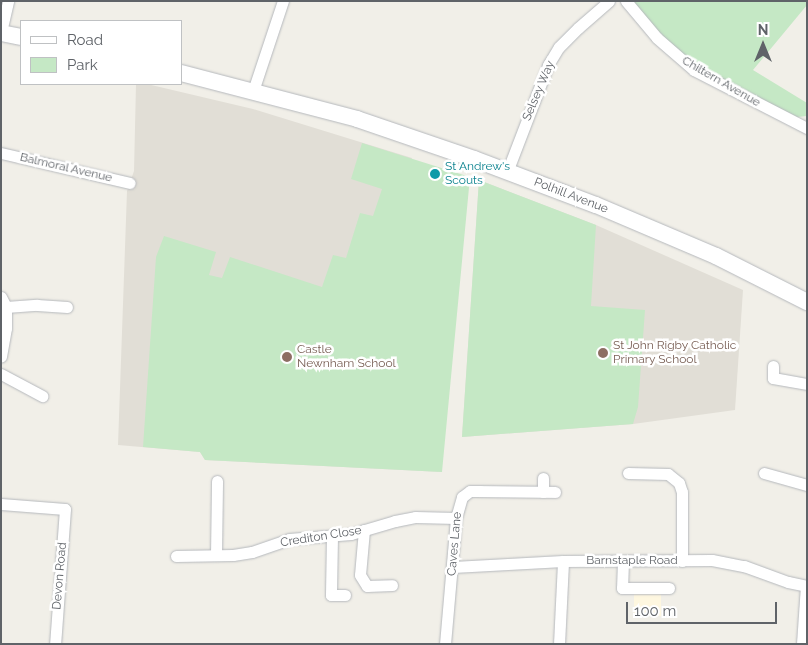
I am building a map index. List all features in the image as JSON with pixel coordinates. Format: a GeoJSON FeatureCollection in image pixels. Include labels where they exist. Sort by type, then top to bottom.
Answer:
{"type":"FeatureCollection","features":[{"type":"Feature","properties":{"kind":"street"},"geometry":{"type":"LineString","coordinates":[[8,1],[1,32],[20,38]]}},
{"type":"Feature","properties":{"kind":"street"},"geometry":{"type":"LineString","coordinates":[[253,91],[283,1]]}},
{"type":"Feature","properties":{"kind":"street","name":"Selsey Way"},"geometry":{"type":"LineString","coordinates":[[507,172],[548,65],[559,47],[610,1]]}},
{"type":"Feature","properties":{"kind":"street","name":"Chiltern Avenue"},"geometry":{"type":"LineString","coordinates":[[626,1],[656,38],[694,70],[807,128]]}},
{"type":"Feature","properties":{"kind":"street","name":"Polhill Avenue"},"geometry":{"type":"LineString","coordinates":[[182,73],[357,119],[507,172],[596,205],[716,256],[807,302]]}},
{"type":"Feature","properties":{"kind":"street","name":"Balmoral Avenue"},"geometry":{"type":"LineString","coordinates":[[1,153],[130,183]]}},
{"type":"Feature","properties":{"kind":"street"},"geometry":{"type":"LineString","coordinates":[[1,357],[6,328],[3,302],[67,307]]}},
{"type":"Feature","properties":{"kind":"street"},"geometry":{"type":"LineString","coordinates":[[773,366],[773,378],[807,384]]}},
{"type":"Feature","properties":{"kind":"street"},"geometry":{"type":"LineString","coordinates":[[1,374],[42,396]]}},
{"type":"Feature","properties":{"kind":"street"},"geometry":{"type":"LineString","coordinates":[[628,473],[668,474],[679,483],[682,492],[682,560]]}},
{"type":"Feature","properties":{"kind":"street"},"geometry":{"type":"LineString","coordinates":[[764,473],[807,485]]}},
{"type":"Feature","properties":{"kind":"street","name":"Caves Lane"},"geometry":{"type":"LineString","coordinates":[[445,644],[456,518],[462,497],[470,491],[549,492],[543,478]]}},
{"type":"Feature","properties":{"kind":"street"},"geometry":{"type":"LineString","coordinates":[[216,556],[217,481]]}},
{"type":"Feature","properties":{"kind":"street","name":"Devon Road"},"geometry":{"type":"LineString","coordinates":[[1,504],[65,509],[55,644]]}},
{"type":"Feature","properties":{"kind":"street","name":"Crediton Close"},"geometry":{"type":"LineString","coordinates":[[176,556],[216,556],[252,552],[289,539],[332,536],[415,518],[456,518]]}},
{"type":"Feature","properties":{"kind":"street"},"geometry":{"type":"LineString","coordinates":[[364,530],[360,575],[367,586],[392,585]]}},
{"type":"Feature","properties":{"kind":"street"},"geometry":{"type":"LineString","coordinates":[[332,536],[331,595],[345,595]]}},
{"type":"Feature","properties":{"kind":"street","name":"Barnstaple Road"},"geometry":{"type":"LineString","coordinates":[[453,567],[563,561],[682,560],[727,562],[806,586]]}},
{"type":"Feature","properties":{"kind":"street"},"geometry":{"type":"LineString","coordinates":[[558,644],[563,561]]}},
{"type":"Feature","properties":{"kind":"street"},"geometry":{"type":"LineString","coordinates":[[623,561],[622,588],[669,588]]}},
{"type":"Feature","properties":{"kind":"street"},"geometry":{"type":"LineString","coordinates":[[802,644],[806,586]]}},
{"type":"Feature","properties":{"kind":"shaded area","name":"Castle Newnham School"},"geometry":{"type":"Polygon","coordinates":[[[136,85],[151,85],[253,109],[412,158],[404,184],[442,472],[205,460],[200,452],[118,445],[127,191],[134,171],[136,85]]]}},
{"type":"Feature","properties":{"kind":"shaded area","name":"St John Rigby Catholic Primary School"},"geometry":{"type":"Polygon","coordinates":[[[479,180],[596,225],[743,290],[735,410],[633,424],[462,437],[479,180]]]}},
{"type":"Feature","properties":{"kind":"shaded area"},"geometry":{"type":"Polygon","coordinates":[[[634,593],[661,593],[661,616],[634,616],[634,593]]]}},
{"type":"Feature","properties":{"kind":"green space"},"geometry":{"type":"Polygon","coordinates":[[[631,1],[807,1],[807,5],[753,70],[807,103],[807,116],[797,117],[701,70],[663,40],[631,1]]]}},
{"type":"Feature","properties":{"kind":"green space","name":"Castle Newnham School"},"geometry":{"type":"Polygon","coordinates":[[[362,143],[470,177],[442,472],[205,460],[200,452],[143,447],[156,257],[164,236],[216,252],[209,275],[222,278],[230,257],[322,287],[333,255],[346,258],[360,213],[373,216],[382,189],[351,179],[362,143]]]}},
{"type":"Feature","properties":{"kind":"green space","name":"St John Rigby Catholic Primary School"},"geometry":{"type":"Polygon","coordinates":[[[479,180],[596,225],[591,306],[645,310],[638,407],[633,424],[462,437],[479,180]]]}},
{"type":"Feature","properties":{"kind":"place","name":"St Andrew's Scouts"},"geometry":{"type":"Point","coordinates":[435,174]}},
{"type":"Feature","properties":{"kind":"place","name":"St John Rigby Catholic Primary School"},"geometry":{"type":"Point","coordinates":[603,353]}},
{"type":"Feature","properties":{"kind":"place","name":"Castle Newnham School"},"geometry":{"type":"Point","coordinates":[287,357]}}]}
